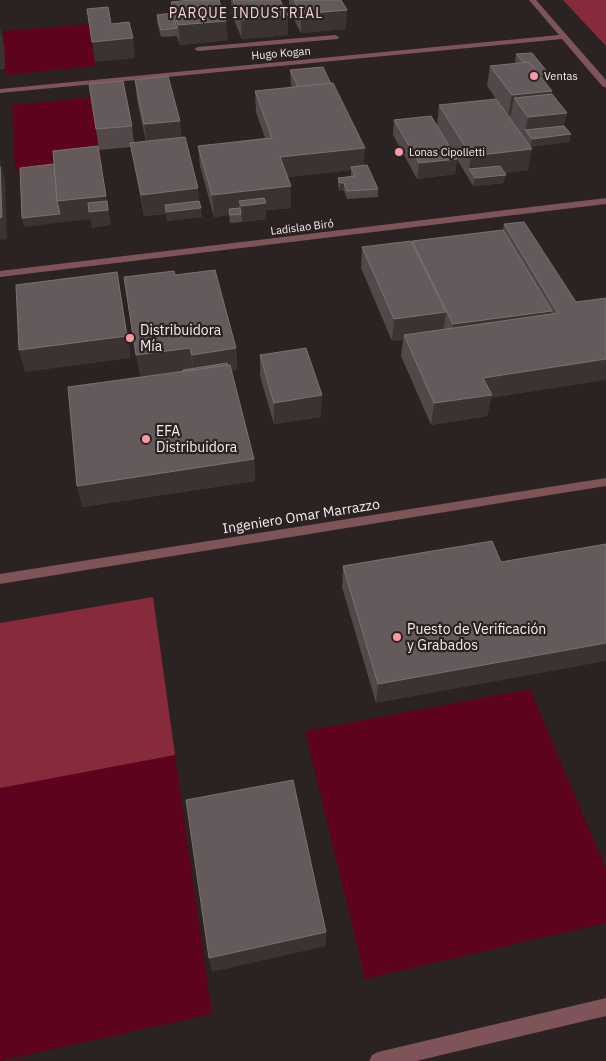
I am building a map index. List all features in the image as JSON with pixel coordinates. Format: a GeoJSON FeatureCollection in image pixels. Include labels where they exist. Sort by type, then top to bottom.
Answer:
{"type":"FeatureCollection","features":[{"type":"Feature","properties":{"kind":"street"},"geometry":{"type":"LineString","coordinates":[[532,0],[606,85]]}},
{"type":"Feature","properties":{"kind":"street"},"geometry":{"type":"LineString","coordinates":[[198,49],[259,55],[335,36]]}},
{"type":"Feature","properties":{"kind":"street","name":"Hugo Kogan"},"geometry":{"type":"LineString","coordinates":[[0,91],[259,55],[564,37]]}},
{"type":"Feature","properties":{"kind":"street","name":"Ladislao Biró"},"geometry":{"type":"LineString","coordinates":[[0,274],[606,201]]}},
{"type":"Feature","properties":{"kind":"street","name":"Ingeniero Omar Marrazzo"},"geometry":{"type":"LineString","coordinates":[[0,580],[606,482]]}},
{"type":"Feature","properties":{"kind":"street"},"geometry":{"type":"LineString","coordinates":[[378,1061],[606,1007]]}},
{"type":"Feature","properties":{"kind":"shaded area"},"geometry":{"type":"Polygon","coordinates":[[[563,0],[606,0],[606,46],[563,0]]]}},
{"type":"Feature","properties":{"kind":"shaded area"},"geometry":{"type":"Polygon","coordinates":[[[89,24],[96,66],[5,75],[3,31],[89,24]]]}},
{"type":"Feature","properties":{"kind":"shaded area"},"geometry":{"type":"Polygon","coordinates":[[[91,97],[101,162],[15,171],[12,105],[91,97]]]}},
{"type":"Feature","properties":{"kind":"shaded area"},"geometry":{"type":"Polygon","coordinates":[[[153,597],[175,755],[0,788],[0,623],[153,597]]]}},
{"type":"Feature","properties":{"kind":"shaded area"},"geometry":{"type":"Polygon","coordinates":[[[530,689],[606,869],[606,923],[365,979],[305,731],[530,689]]]}},
{"type":"Feature","properties":{"kind":"shaded area"},"geometry":{"type":"Polygon","coordinates":[[[175,755],[212,1014],[0,1061],[0,788],[175,755]]]}},
{"type":"Feature","properties":{"kind":"building"},"geometry":{"type":"Polygon","coordinates":[[[219,0],[226,21],[178,25],[171,2],[219,0]]]}},
{"type":"Feature","properties":{"kind":"building"},"geometry":{"type":"Polygon","coordinates":[[[233,0],[280,0],[288,15],[241,20],[233,0]]]}},
{"type":"Feature","properties":{"kind":"building"},"geometry":{"type":"Polygon","coordinates":[[[294,0],[341,0],[347,10],[301,14],[294,0]]]}},
{"type":"Feature","properties":{"kind":"building"},"geometry":{"type":"Polygon","coordinates":[[[108,7],[111,24],[129,22],[133,38],[92,42],[87,9],[108,7]]]}},
{"type":"Feature","properties":{"kind":"building"},"geometry":{"type":"Polygon","coordinates":[[[172,13],[177,28],[161,30],[157,15],[172,13]]]}},
{"type":"Feature","properties":{"kind":"building"},"geometry":{"type":"Polygon","coordinates":[[[532,53],[549,74],[539,75],[529,62],[523,62],[516,54],[532,53]]]}},
{"type":"Feature","properties":{"kind":"building"},"geometry":{"type":"Polygon","coordinates":[[[529,62],[552,91],[512,95],[490,66],[529,62]]]}},
{"type":"Feature","properties":{"kind":"building"},"geometry":{"type":"Polygon","coordinates":[[[323,67],[331,84],[298,87],[290,70],[323,67]]]}},
{"type":"Feature","properties":{"kind":"building"},"geometry":{"type":"Polygon","coordinates":[[[168,76],[180,121],[144,124],[135,80],[168,76]]]}},
{"type":"Feature","properties":{"kind":"building"},"geometry":{"type":"Polygon","coordinates":[[[123,81],[132,126],[96,129],[89,84],[123,81]]]}},
{"type":"Feature","properties":{"kind":"building"},"geometry":{"type":"Polygon","coordinates":[[[333,83],[365,148],[280,157],[291,186],[212,195],[198,146],[272,138],[255,91],[333,83]]]}},
{"type":"Feature","properties":{"kind":"building"},"geometry":{"type":"Polygon","coordinates":[[[552,94],[567,113],[528,117],[514,98],[552,94]]]}},
{"type":"Feature","properties":{"kind":"building"},"geometry":{"type":"Polygon","coordinates":[[[496,99],[532,149],[471,156],[439,105],[496,99]]]}},
{"type":"Feature","properties":{"kind":"building"},"geometry":{"type":"Polygon","coordinates":[[[431,116],[457,159],[419,163],[394,120],[431,116]]]}},
{"type":"Feature","properties":{"kind":"building"},"geometry":{"type":"Polygon","coordinates":[[[564,126],[571,134],[532,139],[525,130],[564,126]]]}},
{"type":"Feature","properties":{"kind":"building"},"geometry":{"type":"Polygon","coordinates":[[[185,137],[198,188],[141,195],[130,143],[185,137]]]}},
{"type":"Feature","properties":{"kind":"building"},"geometry":{"type":"Polygon","coordinates":[[[98,146],[106,196],[57,201],[53,151],[98,146]]]}},
{"type":"Feature","properties":{"kind":"building"},"geometry":{"type":"Polygon","coordinates":[[[54,164],[60,214],[22,218],[20,168],[54,164]]]}},
{"type":"Feature","properties":{"kind":"building"},"geometry":{"type":"Polygon","coordinates":[[[367,165],[378,189],[347,191],[344,183],[340,183],[338,178],[355,176],[351,167],[367,165]]]}},
{"type":"Feature","properties":{"kind":"building"},"geometry":{"type":"Polygon","coordinates":[[[500,166],[506,175],[475,178],[469,169],[500,166]]]}},
{"type":"Feature","properties":{"kind":"building"},"geometry":{"type":"Polygon","coordinates":[[[0,167],[2,217],[0,218],[0,167]]]}},
{"type":"Feature","properties":{"kind":"building"},"geometry":{"type":"Polygon","coordinates":[[[264,198],[266,203],[241,206],[239,201],[264,198]]]}},
{"type":"Feature","properties":{"kind":"building"},"geometry":{"type":"Polygon","coordinates":[[[107,201],[108,210],[89,212],[88,203],[107,201]]]}},
{"type":"Feature","properties":{"kind":"building"},"geometry":{"type":"Polygon","coordinates":[[[199,201],[201,208],[166,212],[165,205],[199,201]]]}},
{"type":"Feature","properties":{"kind":"building"},"geometry":{"type":"Polygon","coordinates":[[[240,208],[241,214],[230,215],[229,209],[240,208]]]}},
{"type":"Feature","properties":{"kind":"building"},"geometry":{"type":"Polygon","coordinates":[[[524,222],[576,302],[606,298],[606,359],[483,378],[492,395],[434,403],[404,335],[558,313],[504,224],[524,222]]]}},
{"type":"Feature","properties":{"kind":"building"},"geometry":{"type":"Polygon","coordinates":[[[503,230],[552,311],[453,324],[412,241],[503,230]]]}},
{"type":"Feature","properties":{"kind":"building"},"geometry":{"type":"Polygon","coordinates":[[[411,241],[446,312],[394,319],[362,247],[411,241]]]}},
{"type":"Feature","properties":{"kind":"building"},"geometry":{"type":"Polygon","coordinates":[[[215,270],[236,348],[192,355],[190,348],[136,355],[124,277],[174,271],[175,275],[215,270]]]}},
{"type":"Feature","properties":{"kind":"building"},"geometry":{"type":"Polygon","coordinates":[[[117,272],[127,336],[19,350],[16,285],[117,272]]]}},
{"type":"Feature","properties":{"kind":"building"},"geometry":{"type":"Polygon","coordinates":[[[306,348],[322,395],[274,403],[260,355],[306,348]]]}},
{"type":"Feature","properties":{"kind":"building"},"geometry":{"type":"Polygon","coordinates":[[[227,363],[228,365],[183,372],[183,370],[227,363]]]}},
{"type":"Feature","properties":{"kind":"building"},"geometry":{"type":"Polygon","coordinates":[[[230,365],[254,459],[77,486],[68,387],[230,365]]]}},
{"type":"Feature","properties":{"kind":"building"},"geometry":{"type":"Polygon","coordinates":[[[492,541],[501,562],[606,544],[606,643],[378,684],[343,566],[492,541]]]}},
{"type":"Feature","properties":{"kind":"building"},"geometry":{"type":"Polygon","coordinates":[[[293,780],[326,932],[209,958],[186,800],[293,780]]]}},
{"type":"Feature","properties":{"kind":"place","name":"Ventas"},"geometry":{"type":"Point","coordinates":[534,76]}},
{"type":"Feature","properties":{"kind":"place","name":"Lonas Cipolletti"},"geometry":{"type":"Point","coordinates":[399,152]}},
{"type":"Feature","properties":{"kind":"place","name":"Distribuidora Mía"},"geometry":{"type":"Point","coordinates":[130,338]}},
{"type":"Feature","properties":{"kind":"place","name":"EFA Distribuidora"},"geometry":{"type":"Point","coordinates":[146,439]}},
{"type":"Feature","properties":{"kind":"place","name":"Puesto de Verificación y Grabados"},"geometry":{"type":"Point","coordinates":[397,637]}},
{"type":"Feature","properties":{"kind":"district","name":"PARQUE INDUSTRIAL"},"geometry":{"type":"Point","coordinates":[246,13]}}]}
